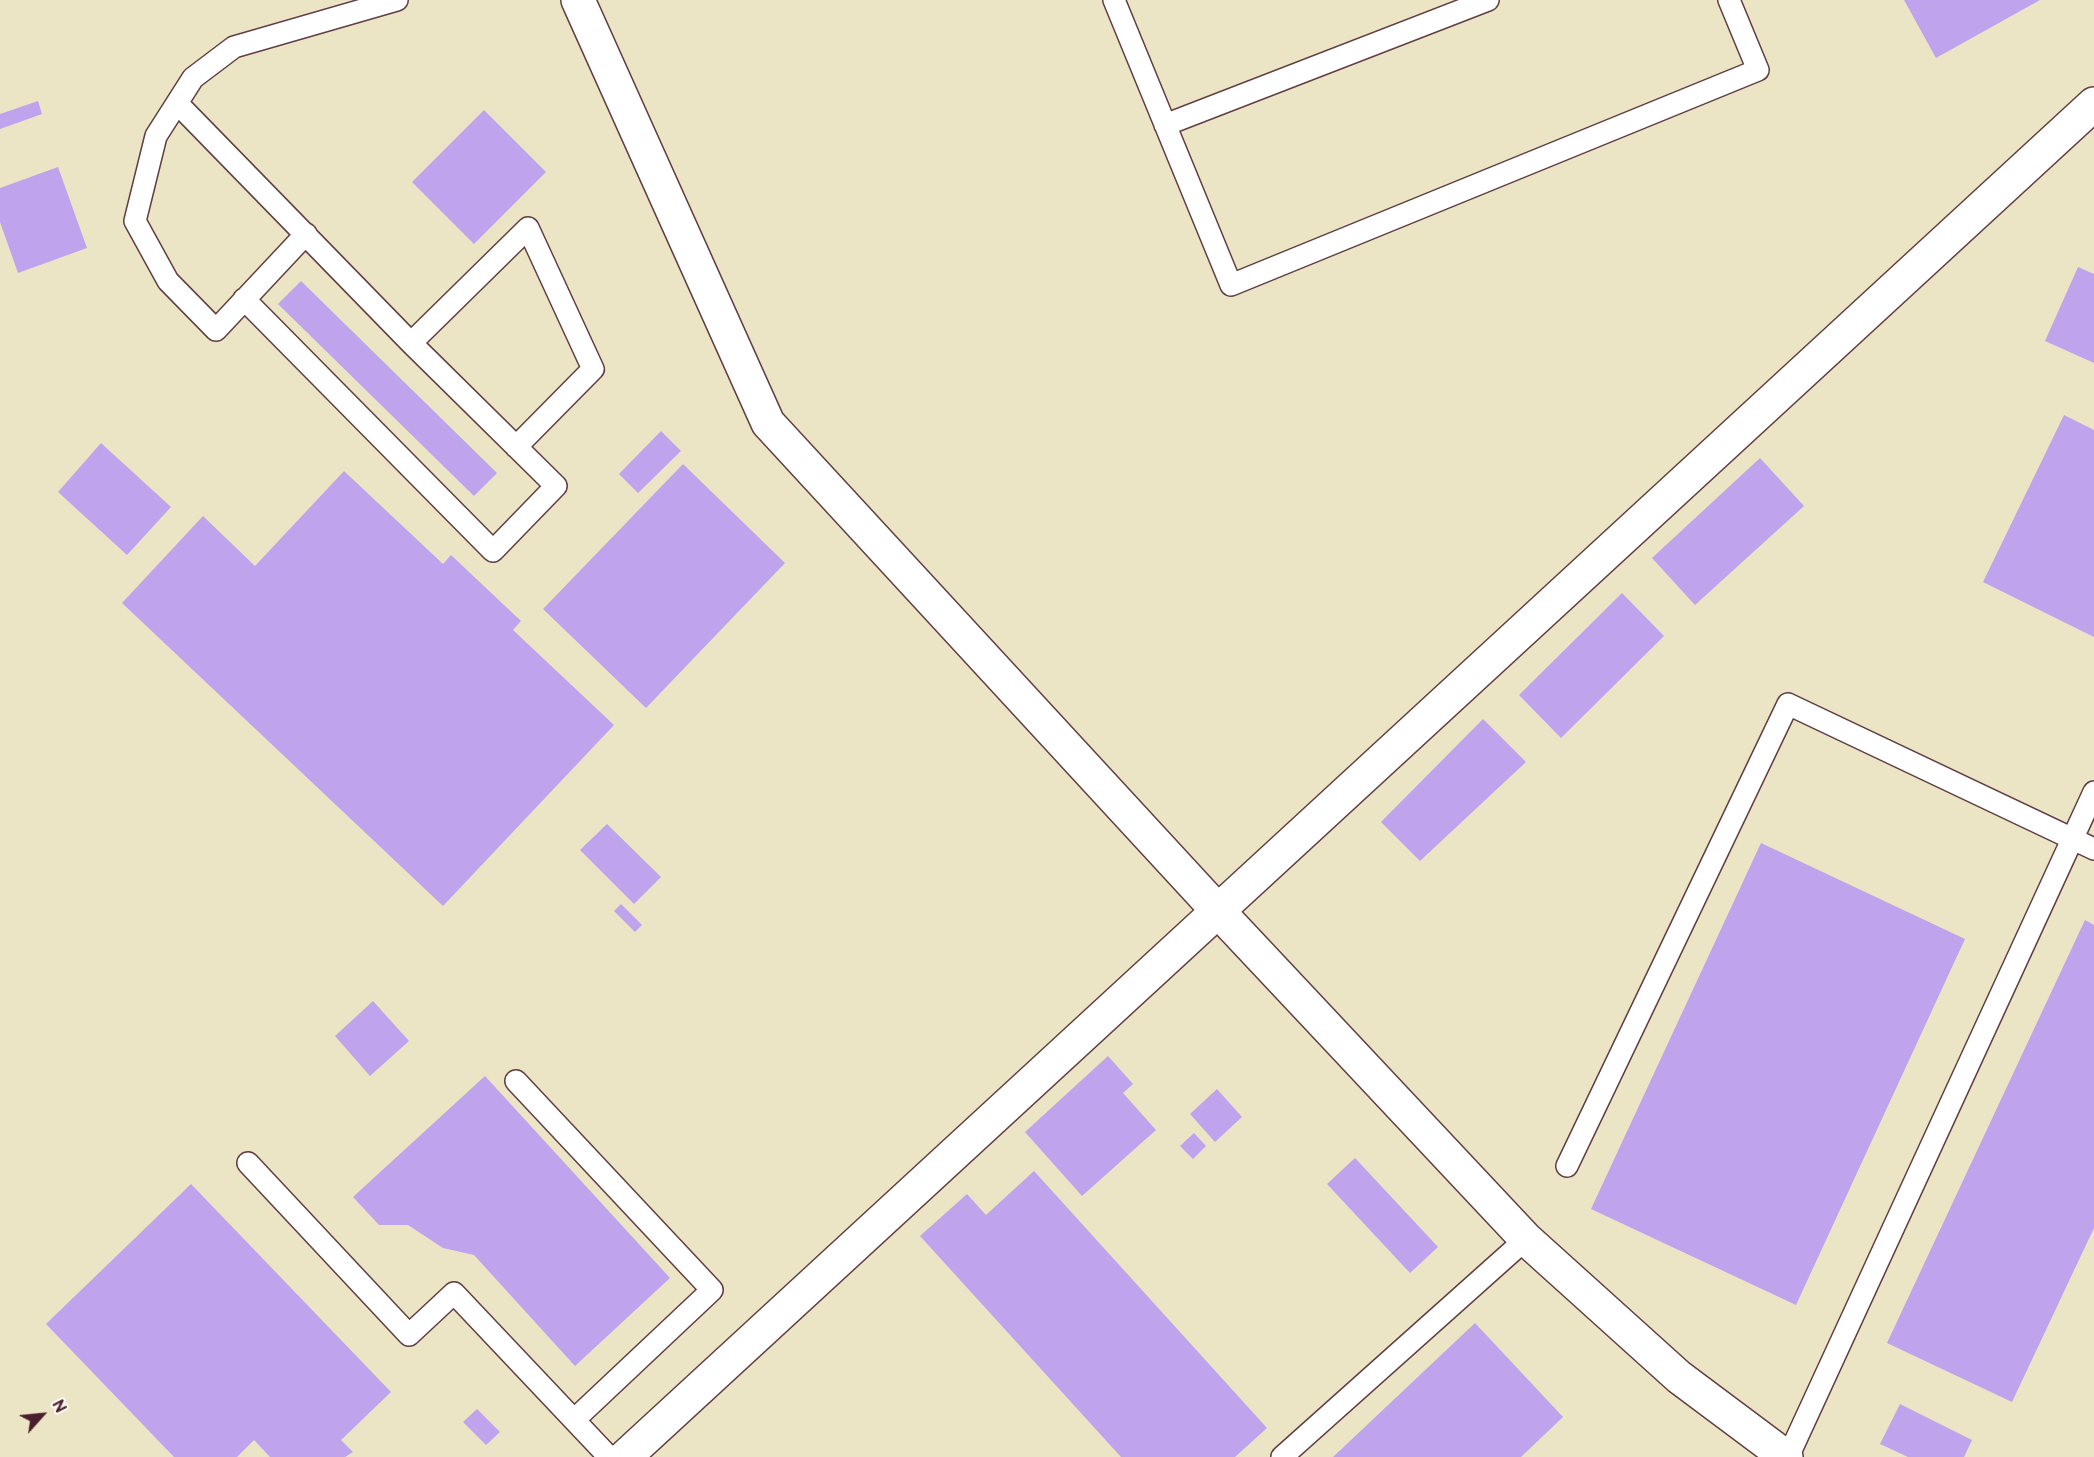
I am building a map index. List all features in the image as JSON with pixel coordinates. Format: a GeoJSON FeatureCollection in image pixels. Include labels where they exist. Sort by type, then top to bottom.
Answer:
{"type":"FeatureCollection","features":[{"type":"Feature","properties":{"kind":"street"},"geometry":{"type":"LineString","coordinates":[[578,0],[768,423],[1218,911],[1526,1239],[1679,1377],[1787,1457]]}},
{"type":"Feature","properties":{"kind":"street"},"geometry":{"type":"LineString","coordinates":[[625,1457],[2094,104]]}},
{"type":"Feature","properties":{"kind":"lane"},"geometry":{"type":"LineString","coordinates":[[306,234],[216,330],[168,281],[135,221],[156,136],[193,78],[234,47],[397,0]]}},
{"type":"Feature","properties":{"kind":"lane"},"geometry":{"type":"LineString","coordinates":[[1114,0],[1231,285],[1758,70],[1729,0]]}},
{"type":"Feature","properties":{"kind":"lane"},"geometry":{"type":"LineString","coordinates":[[1165,125],[1488,0]]}},
{"type":"Feature","properties":{"kind":"lane"},"geometry":{"type":"LineString","coordinates":[[177,103],[411,343],[556,486],[493,551],[244,299]]}},
{"type":"Feature","properties":{"kind":"lane"},"geometry":{"type":"LineString","coordinates":[[411,343],[528,228],[593,369],[516,447]]}},
{"type":"Feature","properties":{"kind":"lane"},"geometry":{"type":"LineString","coordinates":[[1567,1166],[1788,704],[2094,849]]}},
{"type":"Feature","properties":{"kind":"lane"},"geometry":{"type":"LineString","coordinates":[[1787,1457],[2094,792]]}},
{"type":"Feature","properties":{"kind":"lane"},"geometry":{"type":"LineString","coordinates":[[516,1081],[712,1290],[574,1420]]}},
{"type":"Feature","properties":{"kind":"lane"},"geometry":{"type":"LineString","coordinates":[[248,1163],[409,1335],[454,1293],[609,1457]]}},
{"type":"Feature","properties":{"kind":"lane"},"geometry":{"type":"LineString","coordinates":[[1282,1457],[1526,1239]]}},
{"type":"Feature","properties":{"kind":"building"},"geometry":{"type":"Polygon","coordinates":[[[1904,0],[2040,0],[1936,58],[1904,0]]]}},
{"type":"Feature","properties":{"kind":"building"},"geometry":{"type":"Polygon","coordinates":[[[38,101],[42,114],[0,129],[0,114],[38,101]]]}},
{"type":"Feature","properties":{"kind":"building"},"geometry":{"type":"Polygon","coordinates":[[[484,110],[546,172],[474,244],[412,182],[484,110]]]}},
{"type":"Feature","properties":{"kind":"building"},"geometry":{"type":"Polygon","coordinates":[[[58,167],[87,248],[18,273],[0,222],[0,188],[58,167]]]}},
{"type":"Feature","properties":{"kind":"building"},"geometry":{"type":"Polygon","coordinates":[[[2078,267],[2094,274],[2094,363],[2045,341],[2078,267]]]}},
{"type":"Feature","properties":{"kind":"building"},"geometry":{"type":"Polygon","coordinates":[[[301,281],[497,473],[474,496],[278,304],[301,281]]]}},
{"type":"Feature","properties":{"kind":"building"},"geometry":{"type":"Polygon","coordinates":[[[2064,415],[2094,430],[2094,637],[1983,582],[2064,415]]]}},
{"type":"Feature","properties":{"kind":"building"},"geometry":{"type":"Polygon","coordinates":[[[661,431],[681,451],[638,493],[619,474],[661,431]]]}},
{"type":"Feature","properties":{"kind":"building"},"geometry":{"type":"Polygon","coordinates":[[[101,443],[171,507],[127,555],[58,492],[101,443]]]}},
{"type":"Feature","properties":{"kind":"building"},"geometry":{"type":"Polygon","coordinates":[[[1760,458],[1804,506],[1695,605],[1652,558],[1760,458]]]}},
{"type":"Feature","properties":{"kind":"building"},"geometry":{"type":"Polygon","coordinates":[[[683,464],[785,563],[646,708],[543,609],[683,464]]]}},
{"type":"Feature","properties":{"kind":"building"},"geometry":{"type":"Polygon","coordinates":[[[344,471],[443,564],[451,555],[521,621],[513,630],[614,725],[443,906],[122,603],[203,516],[255,566],[344,471]]]}},
{"type":"Feature","properties":{"kind":"building"},"geometry":{"type":"Polygon","coordinates":[[[1622,593],[1664,636],[1561,738],[1519,695],[1622,593]]]}},
{"type":"Feature","properties":{"kind":"building"},"geometry":{"type":"Polygon","coordinates":[[[1483,719],[1526,762],[1420,861],[1381,822],[1483,719]]]}},
{"type":"Feature","properties":{"kind":"building"},"geometry":{"type":"Polygon","coordinates":[[[607,824],[661,877],[634,904],[580,850],[607,824]]]}},
{"type":"Feature","properties":{"kind":"building"},"geometry":{"type":"Polygon","coordinates":[[[1761,843],[1965,939],[1796,1305],[1591,1209],[1761,843]]]}},
{"type":"Feature","properties":{"kind":"building"},"geometry":{"type":"Polygon","coordinates":[[[621,904],[642,925],[635,932],[614,911],[621,904]]]}},
{"type":"Feature","properties":{"kind":"building"},"geometry":{"type":"Polygon","coordinates":[[[2085,920],[2094,925],[2094,1228],[2012,1402],[1887,1343],[2085,920]]]}},
{"type":"Feature","properties":{"kind":"building"},"geometry":{"type":"Polygon","coordinates":[[[373,1001],[409,1041],[370,1076],[335,1036],[373,1001]]]}},
{"type":"Feature","properties":{"kind":"building"},"geometry":{"type":"Polygon","coordinates":[[[1108,1056],[1133,1084],[1123,1093],[1156,1130],[1082,1196],[1025,1132],[1108,1056]]]}},
{"type":"Feature","properties":{"kind":"building"},"geometry":{"type":"Polygon","coordinates":[[[485,1076],[670,1278],[575,1366],[474,1255],[443,1248],[408,1225],[379,1225],[353,1197],[485,1076]]]}},
{"type":"Feature","properties":{"kind":"building"},"geometry":{"type":"Polygon","coordinates":[[[1217,1089],[1242,1117],[1215,1142],[1190,1114],[1217,1089]]]}},
{"type":"Feature","properties":{"kind":"building"},"geometry":{"type":"Polygon","coordinates":[[[1194,1133],[1206,1146],[1193,1159],[1180,1146],[1194,1133]]]}},
{"type":"Feature","properties":{"kind":"building"},"geometry":{"type":"Polygon","coordinates":[[[1355,1158],[1438,1247],[1410,1273],[1327,1184],[1355,1158]]]}},
{"type":"Feature","properties":{"kind":"building"},"geometry":{"type":"Polygon","coordinates":[[[1034,1171],[1267,1428],[1235,1457],[1121,1457],[920,1236],[967,1194],[986,1215],[1034,1171]]]}},
{"type":"Feature","properties":{"kind":"building"},"geometry":{"type":"Polygon","coordinates":[[[191,1184],[391,1392],[341,1440],[353,1452],[345,1457],[270,1457],[254,1440],[237,1457],[174,1457],[46,1324],[191,1184]]]}},
{"type":"Feature","properties":{"kind":"building"},"geometry":{"type":"Polygon","coordinates":[[[1475,1323],[1563,1417],[1521,1457],[1333,1457],[1475,1323]]]}},
{"type":"Feature","properties":{"kind":"building"},"geometry":{"type":"Polygon","coordinates":[[[1900,1404],[1972,1440],[1964,1457],[1908,1457],[1880,1444],[1900,1404]]]}},
{"type":"Feature","properties":{"kind":"building"},"geometry":{"type":"Polygon","coordinates":[[[477,1409],[500,1432],[486,1445],[463,1422],[477,1409]]]}}]}
